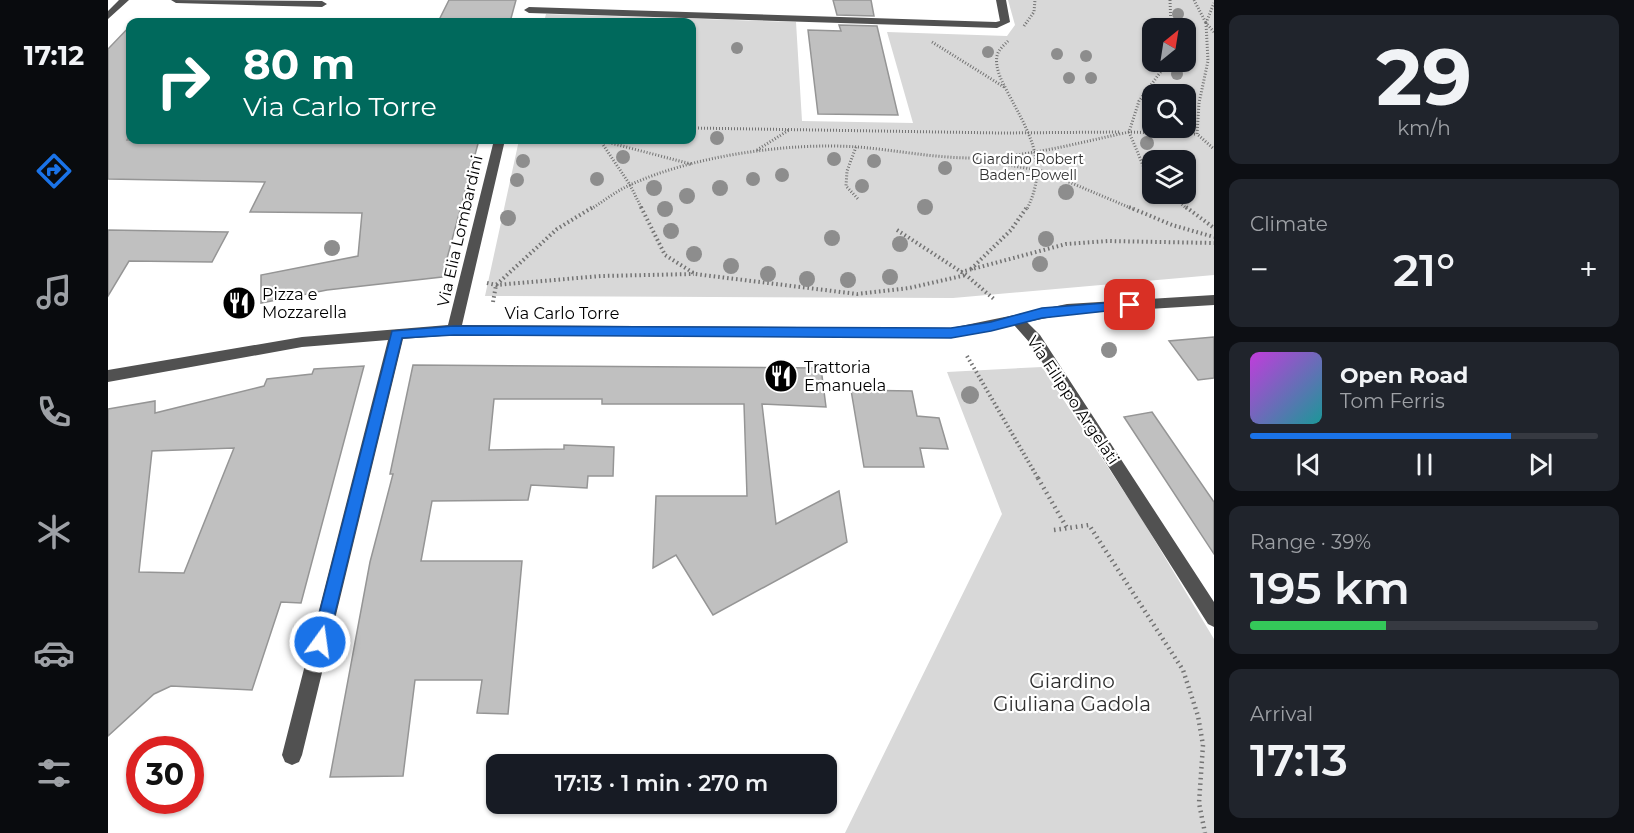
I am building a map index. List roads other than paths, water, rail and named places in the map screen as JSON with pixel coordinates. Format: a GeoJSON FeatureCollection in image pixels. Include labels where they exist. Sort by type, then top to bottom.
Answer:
{"type":"FeatureCollection","features":[{"type":"Feature","properties":{"kind":"street"},"geometry":{"type":"LineString","coordinates":[[108,16],[124,0]]}},
{"type":"Feature","properties":{"kind":"street"},"geometry":{"type":"LineString","coordinates":[[176,0],[322,4]]}},
{"type":"Feature","properties":{"kind":"street"},"geometry":{"type":"LineString","coordinates":[[530,5],[997,25],[1005,22],[1000,0]]}},
{"type":"Feature","properties":{"kind":"street","name":"Via Elia Lombardini"},"geometry":{"type":"LineString","coordinates":[[454,330],[498,144]]}},
{"type":"Feature","properties":{"kind":"street","name":"Via Filippo Argelati"},"geometry":{"type":"LineString","coordinates":[[1017,320],[1067,309],[1214,300]]}},
{"type":"Feature","properties":{"kind":"street","name":"Via Carlo Torre"},"geometry":{"type":"LineString","coordinates":[[108,376],[302,342],[454,330],[951,333],[1017,320]]}},
{"type":"Feature","properties":{"kind":"street","name":"Via Filippo Argelati"},"geometry":{"type":"LineString","coordinates":[[1017,320],[1035,339],[1214,618]]}},
{"type":"Feature","properties":{"kind":"street"},"geometry":{"type":"LineString","coordinates":[[292,755],[397,334]]}},
{"type":"Feature","properties":{"kind":"place","name":"Pizza e Mozzarella"},"geometry":{"type":"Point","coordinates":[239,303]}},
{"type":"Feature","properties":{"kind":"place","name":"Trattoria Emanuela"},"geometry":{"type":"Point","coordinates":[781,376]}},
{"type":"Feature","properties":{"kind":"park label","name":"Giardino Robert Baden-Powell"},"geometry":{"type":"Point","coordinates":[1028,168]}},
{"type":"Feature","properties":{"kind":"park label","name":"Giardino Giuliana Gadola"},"geometry":{"type":"Point","coordinates":[1072,692]}}]}
